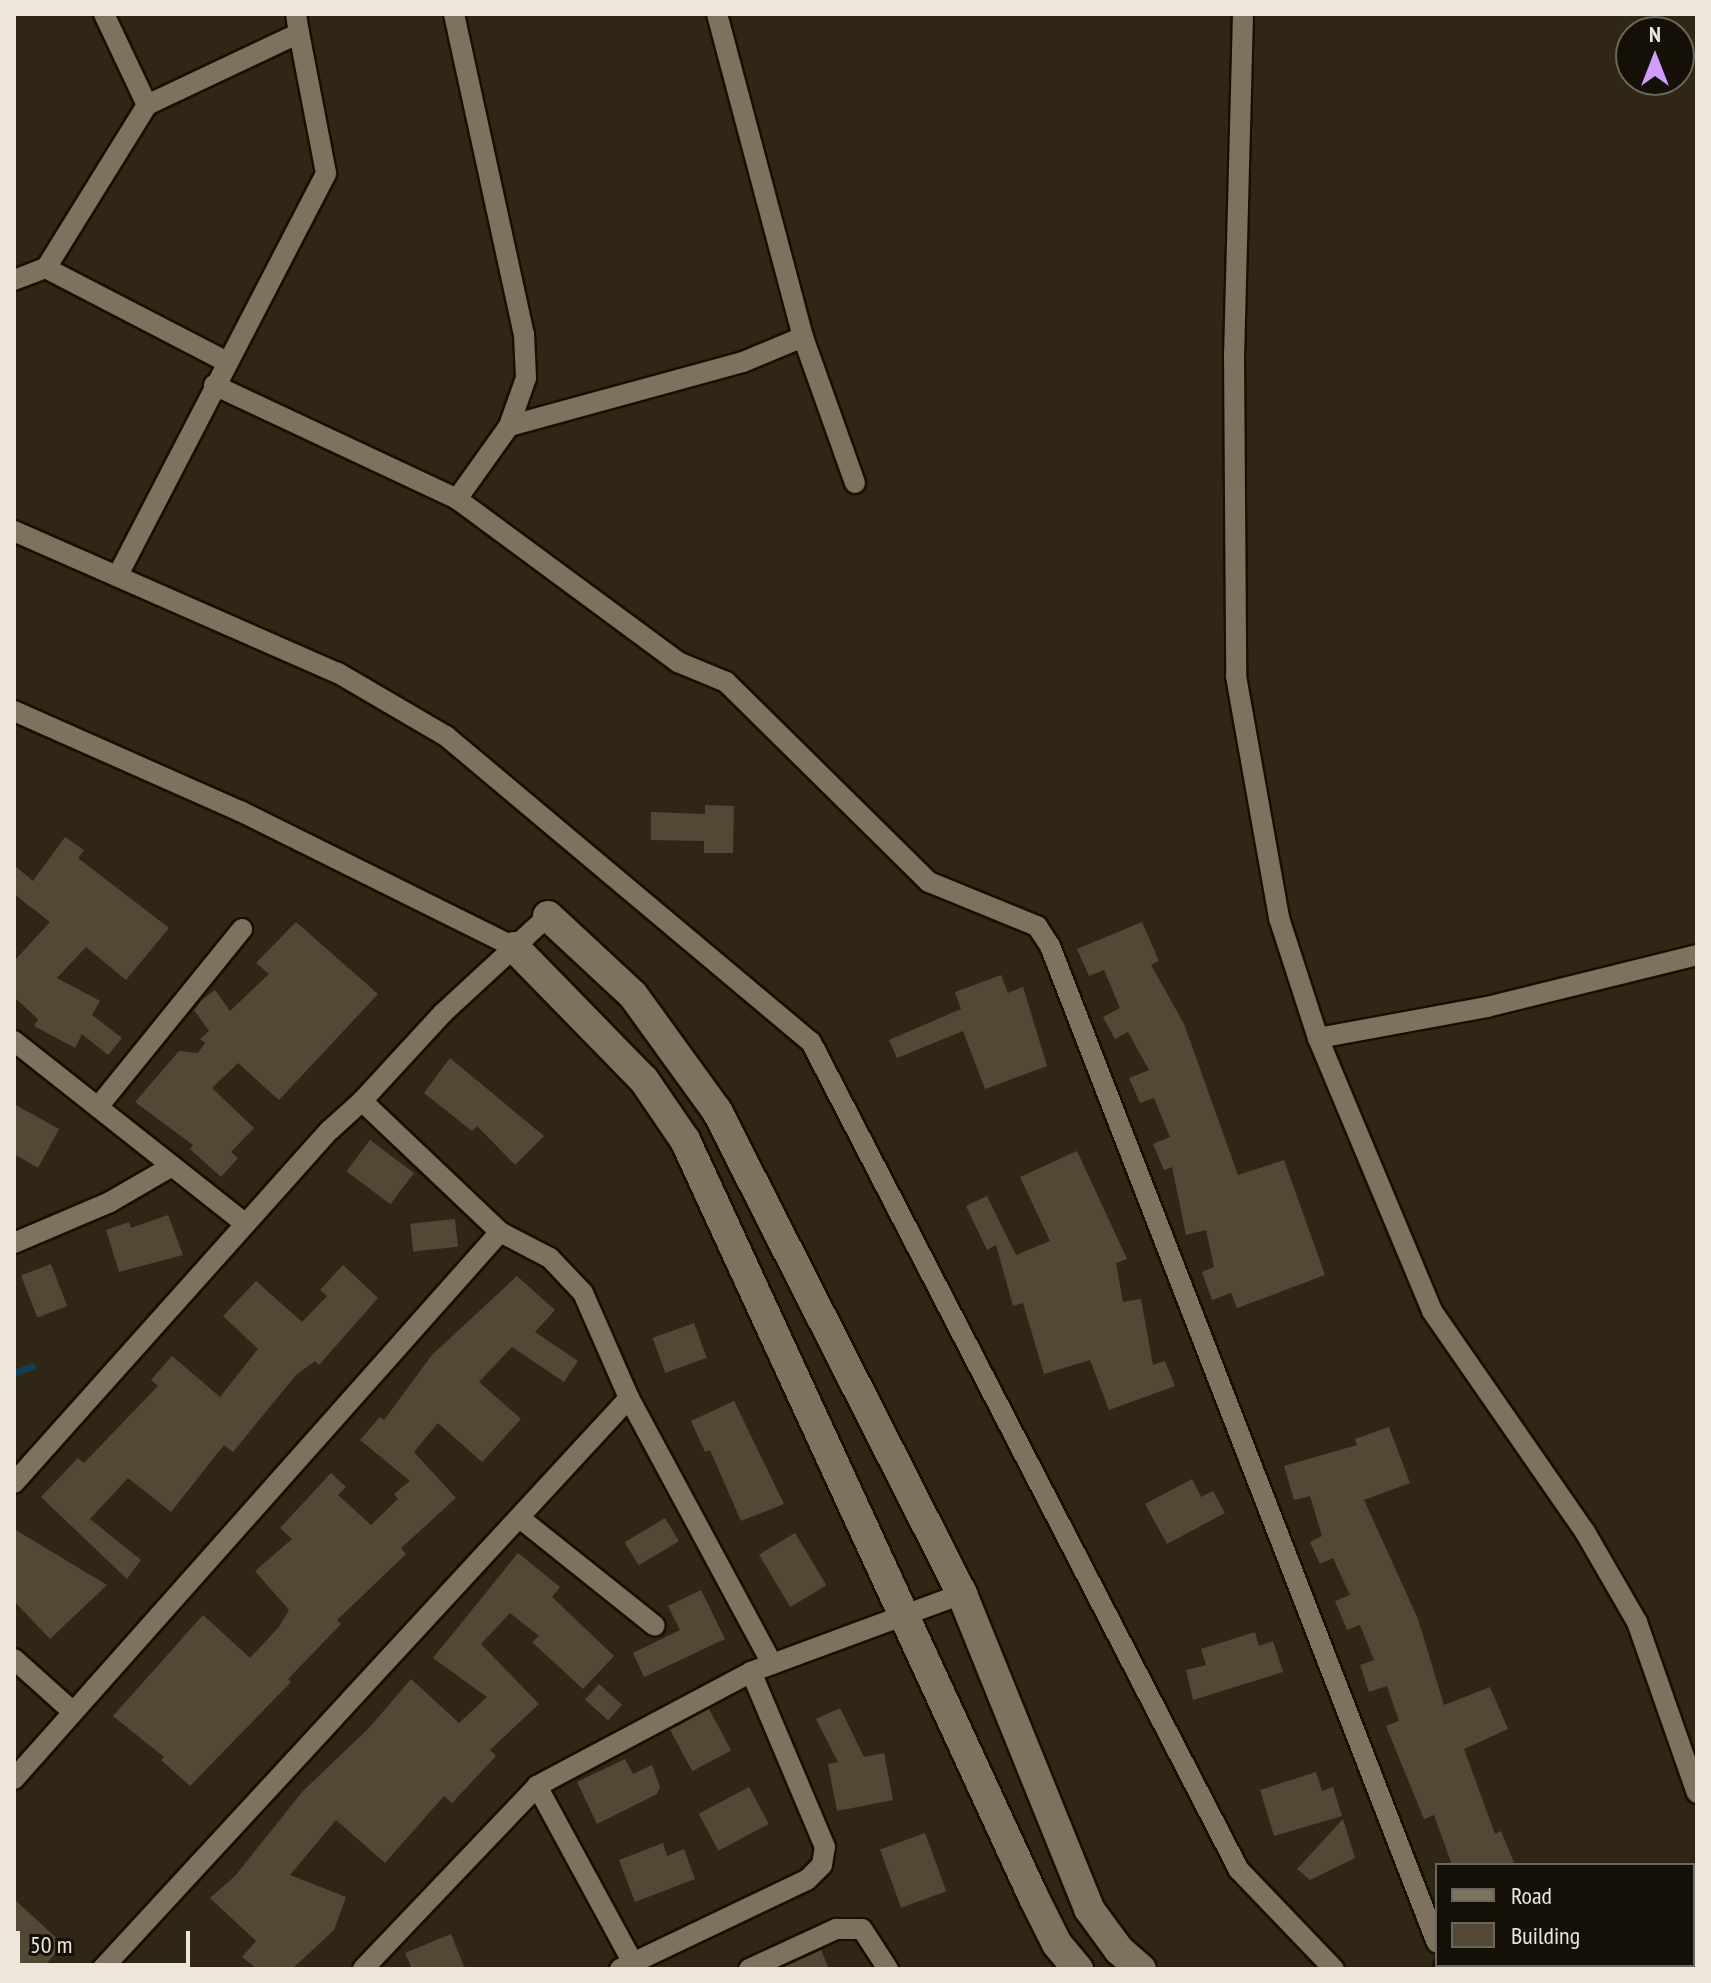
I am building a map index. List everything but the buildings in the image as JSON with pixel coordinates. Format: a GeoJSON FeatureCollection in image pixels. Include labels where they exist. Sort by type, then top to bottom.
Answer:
{"type":"FeatureCollection","features":[{"type":"Feature","properties":{"kind":"street"},"geometry":{"type":"LineString","coordinates":[[104,14],[147,105]]}},
{"type":"Feature","properties":{"kind":"street"},"geometry":{"type":"LineString","coordinates":[[454,14],[524,334],[526,378],[509,426],[457,499]]}},
{"type":"Feature","properties":{"kind":"street"},"geometry":{"type":"LineString","coordinates":[[717,14],[803,337],[855,483]]}},
{"type":"Feature","properties":{"kind":"street"},"geometry":{"type":"LineString","coordinates":[[1243,14],[1234,353],[1236,676],[1279,918],[1318,1038],[1432,1311],[1585,1532],[1637,1622],[1697,1793]]}},
{"type":"Feature","properties":{"kind":"street"},"geometry":{"type":"LineString","coordinates":[[14,280],[46,268],[147,105],[298,23],[326,173],[119,573]]}},
{"type":"Feature","properties":{"kind":"street"},"geometry":{"type":"LineString","coordinates":[[46,268],[227,362]]}},
{"type":"Feature","properties":{"kind":"street"},"geometry":{"type":"LineString","coordinates":[[509,426],[743,362],[803,337]]}},
{"type":"Feature","properties":{"kind":"street"},"geometry":{"type":"LineString","coordinates":[[214,385],[457,499],[678,662],[726,682],[929,882],[1037,926],[1050,946],[1435,1938]]}},
{"type":"Feature","properties":{"kind":"street"},"geometry":{"type":"LineString","coordinates":[[14,531],[119,573],[338,673],[446,736],[811,1042],[1239,1870],[1334,1969]]}},
{"type":"Feature","properties":{"kind":"street"},"geometry":{"type":"LineString","coordinates":[[14,711],[240,811],[514,947],[624,1057],[685,1140],[1034,1898],[1057,1944],[1078,1969]]}},
{"type":"Feature","properties":{"kind":"street"},"geometry":{"type":"LineString","coordinates":[[14,1483],[246,1224],[443,1013],[548,916],[633,995],[717,1111],[962,1594],[1067,1865],[1089,1909],[1119,1950],[1141,1969]]}},
{"type":"Feature","properties":{"kind":"street"},"geometry":{"type":"LineString","coordinates":[[98,1107],[242,929]]}},
{"type":"Feature","properties":{"kind":"street"},"geometry":{"type":"LineString","coordinates":[[1318,1038],[1487,1007],[1697,955]]}},
{"type":"Feature","properties":{"kind":"street"},"geometry":{"type":"LineString","coordinates":[[14,1041],[246,1224]]}},
{"type":"Feature","properties":{"kind":"street"},"geometry":{"type":"LineString","coordinates":[[362,1101],[500,1232],[550,1258],[583,1293],[629,1398],[772,1664]]}},
{"type":"Feature","properties":{"kind":"street"},"geometry":{"type":"LineString","coordinates":[[14,1243],[110,1202],[172,1166]]}},
{"type":"Feature","properties":{"kind":"street"},"geometry":{"type":"LineString","coordinates":[[14,1779],[500,1232]]}},
{"type":"Feature","properties":{"kind":"street"},"geometry":{"type":"LineString","coordinates":[[102,1969],[521,1519],[629,1398]]}},
{"type":"Feature","properties":{"kind":"street"},"geometry":{"type":"LineString","coordinates":[[521,1519],[655,1626]]}},
{"type":"Feature","properties":{"kind":"street"},"geometry":{"type":"LineString","coordinates":[[363,1969],[537,1786],[751,1672],[907,1617],[962,1594]]}},
{"type":"Feature","properties":{"kind":"street"},"geometry":{"type":"LineString","coordinates":[[14,1659],[73,1712]]}},
{"type":"Feature","properties":{"kind":"street"},"geometry":{"type":"LineString","coordinates":[[537,1786],[626,1966],[807,1880],[822,1865],[825,1847],[751,1672]]}},
{"type":"Feature","properties":{"kind":"street"},"geometry":{"type":"LineString","coordinates":[[749,1969],[836,1929],[862,1929],[888,1969]]}},
{"type":"Feature","properties":{"kind":"waterway"},"geometry":{"type":"LineString","coordinates":[[14,1373],[32,1366]]}}]}
